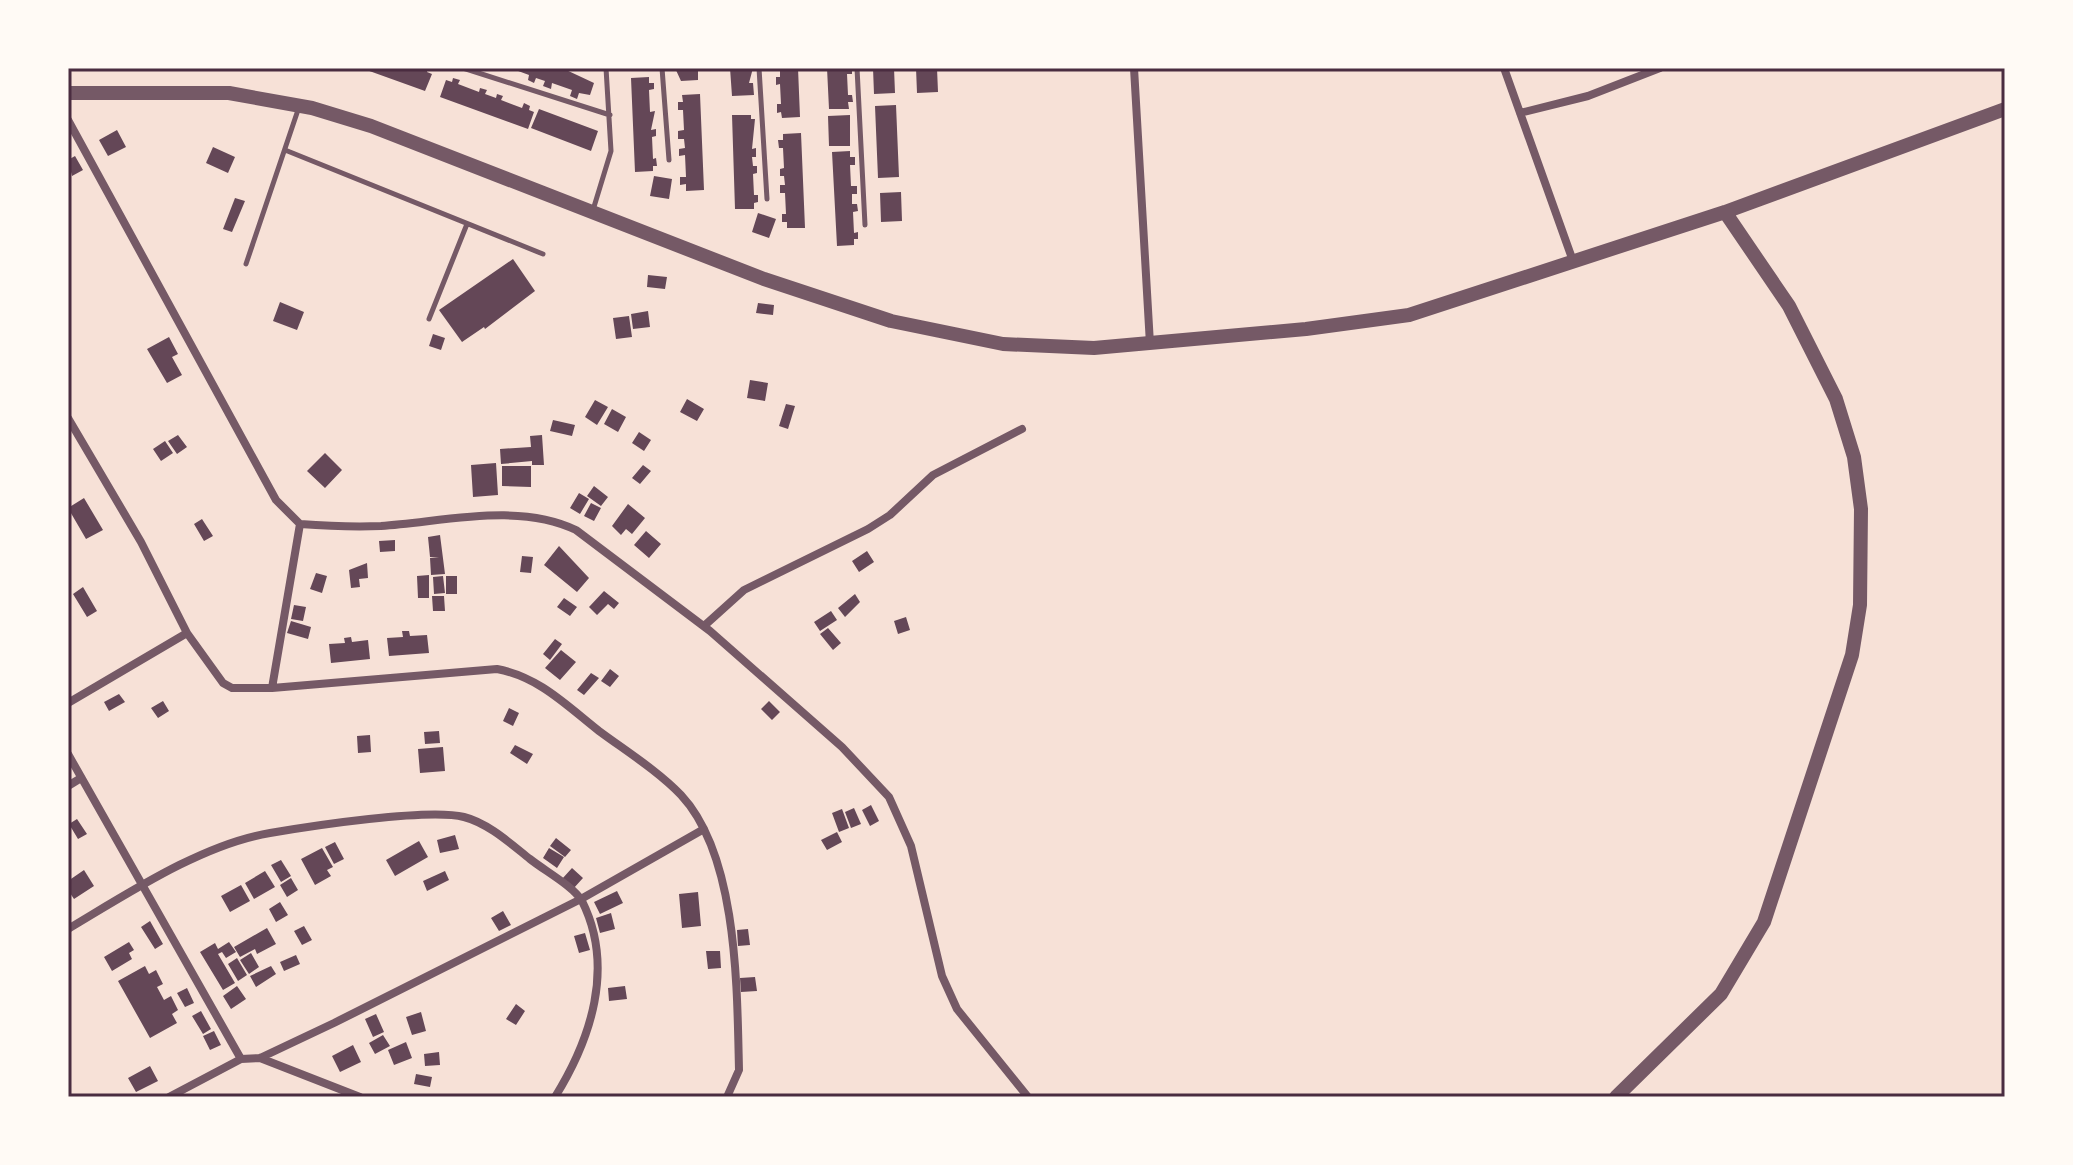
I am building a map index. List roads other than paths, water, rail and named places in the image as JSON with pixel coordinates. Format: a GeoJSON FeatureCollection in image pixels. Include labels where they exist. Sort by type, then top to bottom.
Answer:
{"type":"FeatureCollection","features":[{"type":"Feature","properties":{"kind":"street"},"geometry":{"type":"LineString","coordinates":[[1134,68],[1157,344]]}},
{"type":"Feature","properties":{"kind":"street"},"geometry":{"type":"LineString","coordinates":[[1504,68],[1573,261]]}},
{"type":"Feature","properties":{"kind":"street"},"geometry":{"type":"LineString","coordinates":[[1520,113],[1588,96],[1660,68]]}},
{"type":"Feature","properties":{"kind":"street"},"geometry":{"type":"LineString","coordinates":[[68,93],[229,93],[299,106],[371,126],[764,279],[918,328],[973,340],[1046,348],[1157,344],[1409,315],[1725,212],[2005,109]]}},
{"type":"Feature","properties":{"kind":"street"},"geometry":{"type":"LineString","coordinates":[[68,120],[276,500],[300,524],[378,526],[521,515],[553,518],[576,530],[704,626],[842,747],[889,797],[911,846],[942,976],[957,1009],[1028,1097]]}},
{"type":"Feature","properties":{"kind":"street"},"geometry":{"type":"LineString","coordinates":[[1616,1097],[1721,994],[1764,922],[1852,655],[1860,605],[1861,509],[1854,457],[1836,399],[1789,306],[1725,212]]}},
{"type":"Feature","properties":{"kind":"street"},"geometry":{"type":"LineString","coordinates":[[68,418],[141,542],[187,633],[208,667],[223,683],[232,688],[272,688],[497,669],[519,673],[547,688],[679,794],[716,851],[726,888],[739,1070],[727,1097]]}},
{"type":"Feature","properties":{"kind":"street"},"geometry":{"type":"LineString","coordinates":[[704,626],[744,590],[868,529],[890,515],[933,475],[1022,429]]}},
{"type":"Feature","properties":{"kind":"street"},"geometry":{"type":"LineString","coordinates":[[272,688],[300,524]]}},
{"type":"Feature","properties":{"kind":"street"},"geometry":{"type":"LineString","coordinates":[[68,703],[187,633]]}},
{"type":"Feature","properties":{"kind":"street"},"geometry":{"type":"LineString","coordinates":[[68,754],[241,1059]]}},
{"type":"Feature","properties":{"kind":"street"},"geometry":{"type":"LineString","coordinates":[[68,786],[81,778]]}},
{"type":"Feature","properties":{"kind":"street"},"geometry":{"type":"LineString","coordinates":[[68,929],[142,886],[231,843],[269,833],[444,816],[462,817],[479,823],[581,899],[595,944],[597,995],[582,1042],[555,1097]]}},
{"type":"Feature","properties":{"kind":"street"},"geometry":{"type":"LineString","coordinates":[[169,1097],[241,1059],[260,1058],[581,899],[704,829]]}},
{"type":"Feature","properties":{"kind":"street"},"geometry":{"type":"LineString","coordinates":[[260,1058],[360,1097]]}},
{"type":"Feature","properties":{"kind":"lane"},"geometry":{"type":"LineString","coordinates":[[463,68],[610,115]]}},
{"type":"Feature","properties":{"kind":"lane"},"geometry":{"type":"LineString","coordinates":[[593,211],[611,151],[606,68]]}},
{"type":"Feature","properties":{"kind":"lane"},"geometry":{"type":"LineString","coordinates":[[662,68],[669,160]]}},
{"type":"Feature","properties":{"kind":"lane"},"geometry":{"type":"LineString","coordinates":[[759,68],[767,199]]}},
{"type":"Feature","properties":{"kind":"lane"},"geometry":{"type":"LineString","coordinates":[[857,68],[865,225]]}},
{"type":"Feature","properties":{"kind":"lane"},"geometry":{"type":"LineString","coordinates":[[246,264],[299,106]]}},
{"type":"Feature","properties":{"kind":"lane"},"geometry":{"type":"LineString","coordinates":[[285,150],[543,254]]}},
{"type":"Feature","properties":{"kind":"lane"},"geometry":{"type":"LineString","coordinates":[[429,319],[467,224]]}}]}
